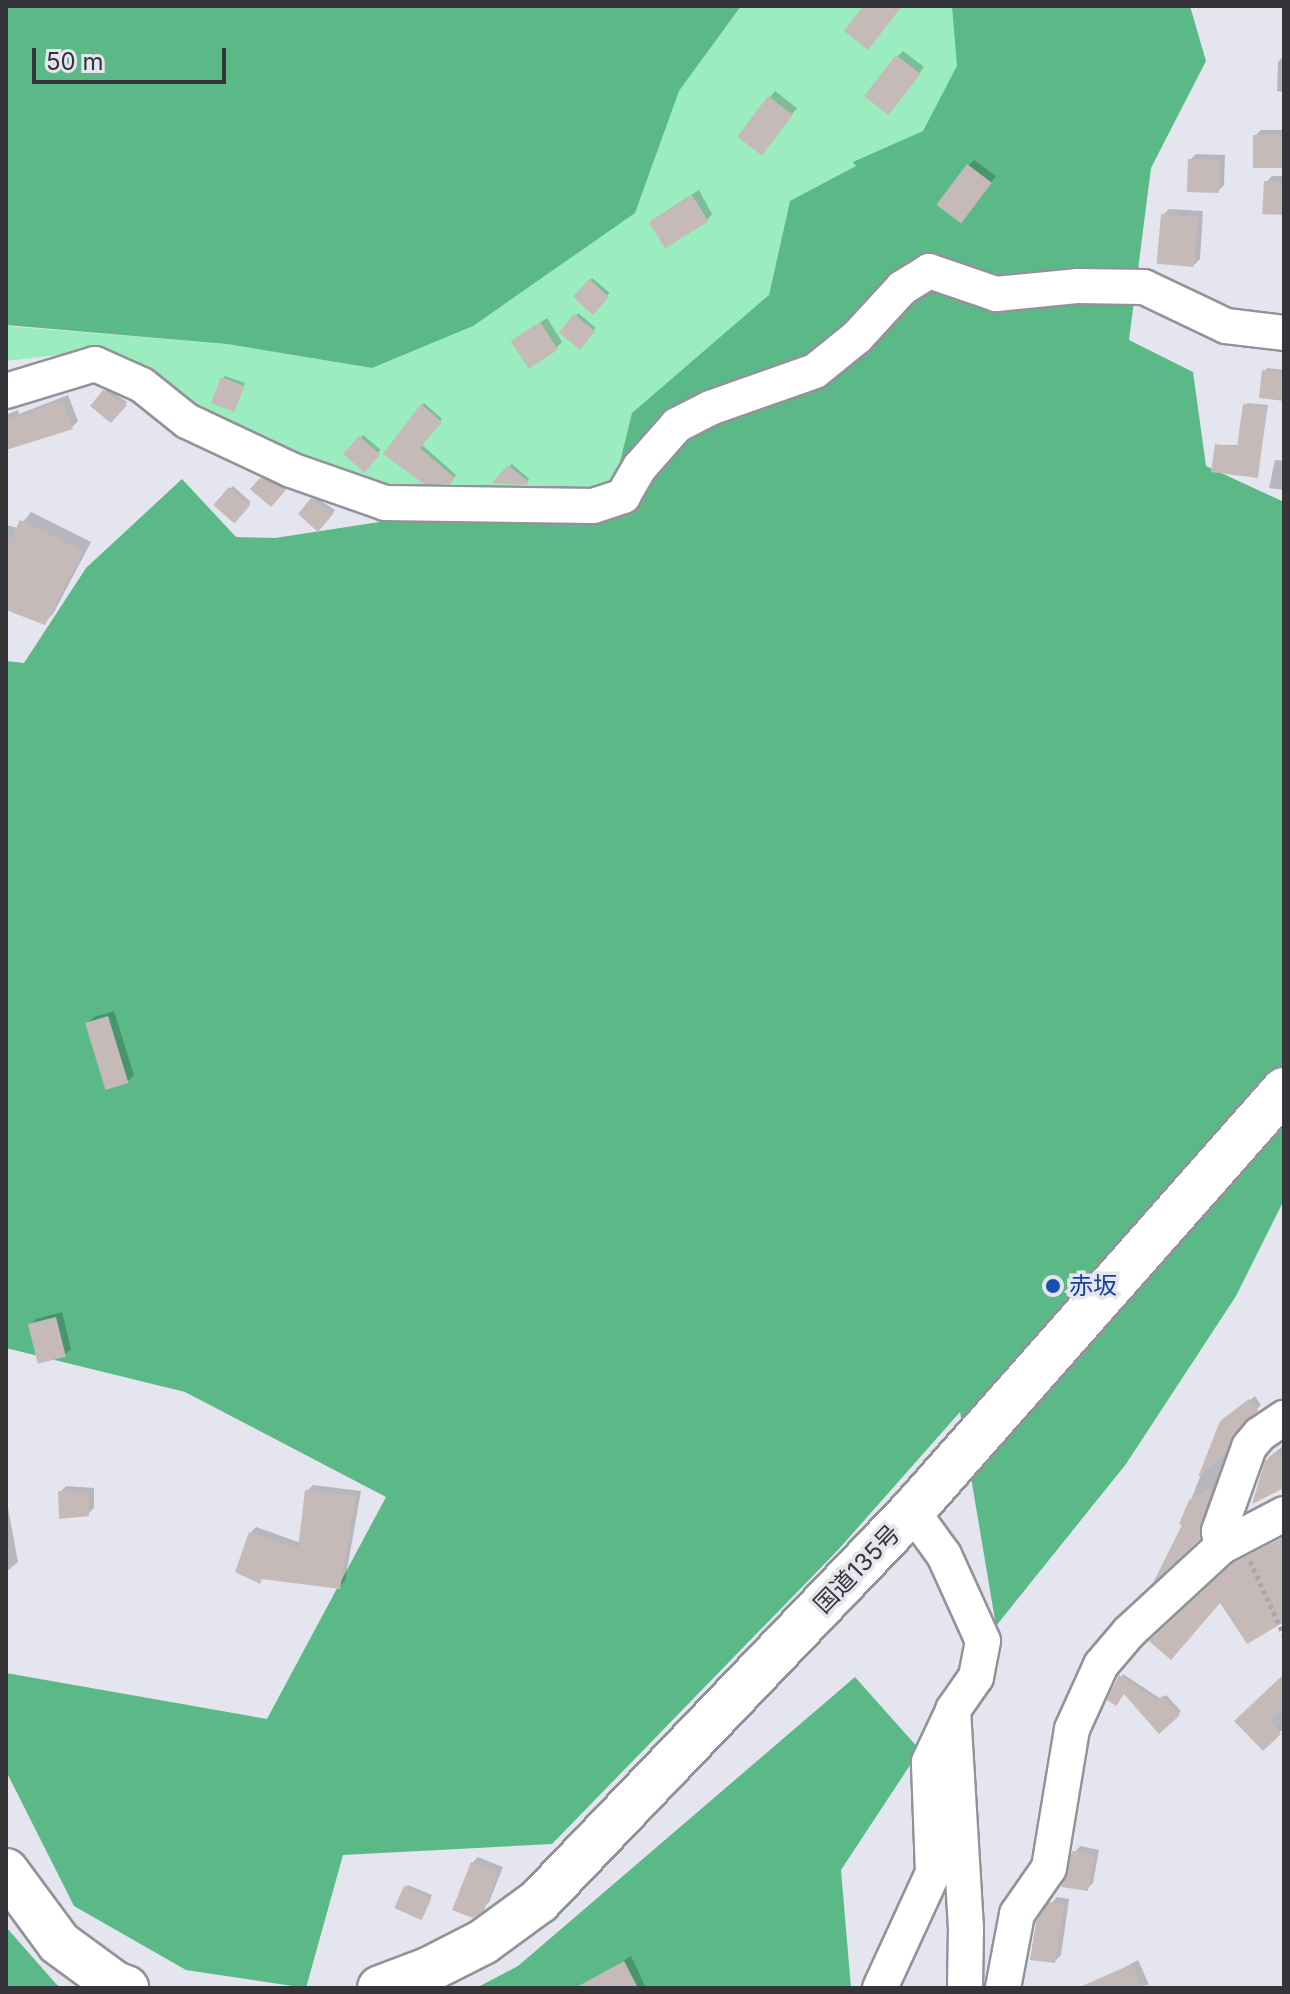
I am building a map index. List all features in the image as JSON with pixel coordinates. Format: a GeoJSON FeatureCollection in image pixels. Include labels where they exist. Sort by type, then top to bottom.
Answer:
{"type":"FeatureCollection","features":[{"type":"Feature","properties":{"kind":"highway","name":"国道135号"},"geometry":{"type":"LineString","coordinates":[[380,1988],[428,1970],[483,1942],[539,1901],[912,1511],[1284,1090]]}},
{"type":"Feature","properties":{"kind":"highway"},"geometry":{"type":"LineString","coordinates":[[6,1871],[59,1943],[115,1984],[126,1988]]}},
{"type":"Feature","properties":{"kind":"street"},"geometry":{"type":"LineString","coordinates":[[6,391],[95,364],[142,385],[187,421],[291,470],[385,503],[593,506],[623,496],[640,467],[677,425],[710,408],[815,371],[857,337],[902,288],[929,271],[996,294],[1077,286],[1144,287],[1226,326],[1284,333]]}},
{"type":"Feature","properties":{"kind":"street"},"geometry":{"type":"LineString","coordinates":[[1231,1543],[1219,1531],[1249,1447],[1260,1434],[1284,1418]]}},
{"type":"Feature","properties":{"kind":"street"},"geometry":{"type":"LineString","coordinates":[[880,1988],[933,1873],[929,1762],[953,1710],[976,1677],[983,1641],[944,1555],[912,1511]]}},
{"type":"Feature","properties":{"kind":"street"},"geometry":{"type":"LineString","coordinates":[[1003,1988],[1017,1914],[1049,1868],[1072,1729],[1101,1665],[1129,1632],[1231,1543],[1284,1514]]}},
{"type":"Feature","properties":{"kind":"street"},"geometry":{"type":"LineString","coordinates":[[953,1710],[966,1928],[965,1988]]}},
{"type":"Feature","properties":{"kind":"path"},"geometry":{"type":"LineString","coordinates":[[1231,1543],[1284,1635]]}},
{"type":"Feature","properties":{"kind":"green space"},"geometry":{"type":"Polygon","coordinates":[[[6,6],[741,6],[679,91],[635,213],[473,326],[372,368],[227,344],[6,325],[6,6]]]}},
{"type":"Feature","properties":{"kind":"green space"},"geometry":{"type":"Polygon","coordinates":[[[741,6],[957,6],[963,56],[923,132],[850,169],[788,210],[769,295],[614,487],[519,494],[401,493],[255,453],[75,353],[6,361],[6,326],[227,344],[372,368],[679,91],[741,6]]]}},
{"type":"Feature","properties":{"kind":"green space"},"geometry":{"type":"Polygon","coordinates":[[[952,6],[1190,6],[1206,61],[1151,168],[1129,340],[1193,372],[1206,466],[1284,502],[1284,1200],[1236,1296],[1126,1464],[996,1626],[960,1412],[838,1550],[552,1844],[343,1855],[306,1988],[186,1970],[74,1906],[6,1771],[6,1673],[267,1719],[386,1497],[185,1392],[6,1348],[6,661],[24,663],[86,568],[182,479],[236,537],[275,538],[614,486],[632,413],[769,295],[790,201],[856,166],[853,162],[923,131],[957,66],[952,6]]]}},
{"type":"Feature","properties":{"kind":"green space"},"geometry":{"type":"Polygon","coordinates":[[[855,1677],[920,1750],[841,1870],[851,1988],[476,1988],[518,1966],[855,1677]]]}},
{"type":"Feature","properties":{"kind":"green space"},"geometry":{"type":"Polygon","coordinates":[[[6,1927],[57,1985],[64,1988],[6,1988],[6,1927]]]}},
{"type":"Feature","properties":{"kind":"building"},"geometry":{"type":"Polygon","coordinates":[[[863,6],[902,6],[868,50],[844,31],[863,6]]]}},
{"type":"Feature","properties":{"kind":"building"},"geometry":{"type":"Polygon","coordinates":[[[896,55],[920,74],[888,115],[864,96],[896,55]]]}},
{"type":"Feature","properties":{"kind":"building"},"geometry":{"type":"Polygon","coordinates":[[[768,96],[793,115],[762,155],[737,137],[768,96]]]}},
{"type":"Feature","properties":{"kind":"building"},"geometry":{"type":"Polygon","coordinates":[[[1253,135],[1284,135],[1284,168],[1253,168],[1253,135]]]}},
{"type":"Feature","properties":{"kind":"building"},"geometry":{"type":"Polygon","coordinates":[[[1188,159],[1220,160],[1219,193],[1187,192],[1188,159]]]}},
{"type":"Feature","properties":{"kind":"building"},"geometry":{"type":"Polygon","coordinates":[[[967,164],[992,183],[961,223],[936,205],[967,164]]]}},
{"type":"Feature","properties":{"kind":"building"},"geometry":{"type":"Polygon","coordinates":[[[1264,181],[1284,182],[1282,215],[1262,214],[1264,181]]]}},
{"type":"Feature","properties":{"kind":"building"},"geometry":{"type":"Polygon","coordinates":[[[692,195],[708,221],[665,248],[649,222],[692,195]]]}},
{"type":"Feature","properties":{"kind":"building"},"geometry":{"type":"Polygon","coordinates":[[[1161,214],[1198,217],[1194,267],[1157,264],[1161,214]]]}},
{"type":"Feature","properties":{"kind":"building"},"geometry":{"type":"Polygon","coordinates":[[[589,279],[609,297],[593,315],[573,297],[589,279]]]}},
{"type":"Feature","properties":{"kind":"building"},"geometry":{"type":"Polygon","coordinates":[[[574,314],[595,331],[580,350],[559,333],[574,314]]]}},
{"type":"Feature","properties":{"kind":"building"},"geometry":{"type":"Polygon","coordinates":[[[540,322],[558,350],[529,369],[511,341],[540,322]]]}},
{"type":"Feature","properties":{"kind":"building"},"geometry":{"type":"Polygon","coordinates":[[[1262,370],[1284,372],[1284,401],[1259,398],[1262,370]]]}},
{"type":"Feature","properties":{"kind":"building"},"geometry":{"type":"Polygon","coordinates":[[[221,377],[244,386],[234,412],[211,403],[221,377]]]}},
{"type":"Feature","properties":{"kind":"building"},"geometry":{"type":"Polygon","coordinates":[[[103,390],[127,405],[111,423],[90,406],[103,390]]]}},
{"type":"Feature","properties":{"kind":"building"},"geometry":{"type":"Polygon","coordinates":[[[62,400],[73,429],[6,450],[6,421],[62,400]]]}},
{"type":"Feature","properties":{"kind":"building"},"geometry":{"type":"Polygon","coordinates":[[[421,404],[442,422],[420,448],[455,478],[450,484],[424,484],[383,454],[421,404]]]}},
{"type":"Feature","properties":{"kind":"building"},"geometry":{"type":"Polygon","coordinates":[[[1243,404],[1267,407],[1258,478],[1211,472],[1215,444],[1237,447],[1243,404]]]}},
{"type":"Feature","properties":{"kind":"building"},"geometry":{"type":"Polygon","coordinates":[[[359,436],[380,454],[364,472],[343,454],[359,436]]]}},
{"type":"Feature","properties":{"kind":"building"},"geometry":{"type":"Polygon","coordinates":[[[508,465],[529,482],[526,485],[492,483],[508,465]]]}},
{"type":"Feature","properties":{"kind":"building"},"geometry":{"type":"Polygon","coordinates":[[[260,478],[286,490],[271,507],[250,489],[260,478]]]}},
{"type":"Feature","properties":{"kind":"building"},"geometry":{"type":"Polygon","coordinates":[[[229,487],[250,505],[234,523],[213,505],[229,487]]]}},
{"type":"Feature","properties":{"kind":"building"},"geometry":{"type":"Polygon","coordinates":[[[311,498],[334,513],[318,532],[298,514],[311,498]]]}},
{"type":"Feature","properties":{"kind":"building"},"geometry":{"type":"Polygon","coordinates":[[[20,520],[83,551],[45,625],[6,610],[6,536],[12,538],[20,520]]]}},
{"type":"Feature","properties":{"kind":"building"},"geometry":{"type":"Polygon","coordinates":[[[108,1016],[128,1083],[106,1090],[85,1023],[108,1016]]]}},
{"type":"Feature","properties":{"kind":"building"},"geometry":{"type":"Polygon","coordinates":[[[56,1317],[66,1357],[38,1364],[28,1324],[56,1317]]]}},
{"type":"Feature","properties":{"kind":"building"},"geometry":{"type":"Polygon","coordinates":[[[1249,1399],[1258,1411],[1234,1434],[1226,1452],[1198,1477],[1220,1421],[1249,1399]]]}},
{"type":"Feature","properties":{"kind":"building"},"geometry":{"type":"Polygon","coordinates":[[[1284,1451],[1284,1488],[1252,1504],[1265,1461],[1284,1451]]]}},
{"type":"Feature","properties":{"kind":"building"},"geometry":{"type":"Polygon","coordinates":[[[1213,1487],[1200,1524],[1200,1539],[1153,1583],[1182,1525],[1179,1524],[1189,1500],[1213,1487]]]}},
{"type":"Feature","properties":{"kind":"building"},"geometry":{"type":"Polygon","coordinates":[[[305,1490],[356,1496],[340,1589],[262,1579],[260,1584],[235,1572],[249,1532],[298,1549],[305,1490]]]}},
{"type":"Feature","properties":{"kind":"building"},"geometry":{"type":"Polygon","coordinates":[[[58,1491],[89,1493],[89,1516],[59,1519],[58,1491]]]}},
{"type":"Feature","properties":{"kind":"building"},"geometry":{"type":"Polygon","coordinates":[[[1284,1537],[1284,1622],[1247,1644],[1220,1603],[1171,1660],[1149,1641],[1233,1563],[1284,1537]]]}},
{"type":"Feature","properties":{"kind":"building"},"geometry":{"type":"Polygon","coordinates":[[[1284,1674],[1284,1708],[1270,1721],[1281,1734],[1263,1751],[1234,1721],[1284,1674]]]}},
{"type":"Feature","properties":{"kind":"building"},"geometry":{"type":"Polygon","coordinates":[[[1119,1675],[1157,1700],[1163,1696],[1180,1715],[1159,1734],[1124,1694],[1116,1706],[1107,1700],[1119,1675]]]}},
{"type":"Feature","properties":{"kind":"building"},"geometry":{"type":"Polygon","coordinates":[[[1072,1851],[1094,1855],[1088,1891],[1061,1887],[1072,1851]]]}},
{"type":"Feature","properties":{"kind":"building"},"geometry":{"type":"Polygon","coordinates":[[[471,1862],[498,1873],[484,1911],[473,1918],[452,1910],[471,1862]]]}},
{"type":"Feature","properties":{"kind":"building"},"geometry":{"type":"Polygon","coordinates":[[[404,1886],[431,1898],[422,1920],[394,1908],[404,1886]]]}},
{"type":"Feature","properties":{"kind":"building"},"geometry":{"type":"Polygon","coordinates":[[[1049,1902],[1064,1904],[1055,1963],[1030,1960],[1036,1922],[1049,1902]]]}},
{"type":"Feature","properties":{"kind":"building"},"geometry":{"type":"Polygon","coordinates":[[[624,1961],[638,1988],[575,1988],[624,1961]]]}},
{"type":"Feature","properties":{"kind":"building"},"geometry":{"type":"Polygon","coordinates":[[[1132,1964],[1142,1988],[1078,1988],[1132,1964]]]}},
{"type":"Feature","properties":{"kind":"place","name":"赤坂"},"geometry":{"type":"Point","coordinates":[1053,1286]}}]}
